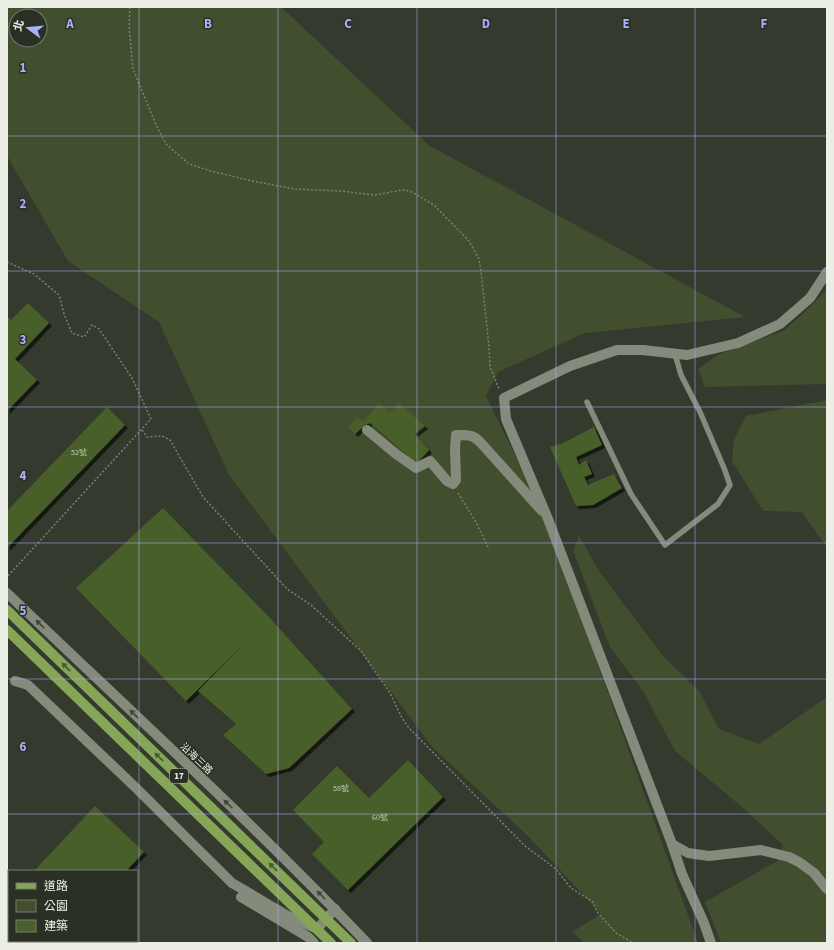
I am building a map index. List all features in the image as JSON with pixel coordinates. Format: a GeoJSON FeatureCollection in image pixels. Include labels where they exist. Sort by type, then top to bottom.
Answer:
{"type":"FeatureCollection","features":[{"type":"Feature","properties":{"kind":"main road","name":"17"},"geometry":{"type":"LineString","coordinates":[[7,610],[351,943]]}},
{"type":"Feature","properties":{"kind":"main road","name":"17"},"geometry":{"type":"LineString","coordinates":[[7,630],[331,943]]}},
{"type":"Feature","properties":{"kind":"street"},"geometry":{"type":"LineString","coordinates":[[711,943],[704,923],[682,874],[672,844],[548,519],[506,419],[504,398],[570,366],[617,350],[643,350],[687,355],[738,343],[780,324],[810,298],[827,272]]}},
{"type":"Feature","properties":{"kind":"street"},"geometry":{"type":"LineString","coordinates":[[367,430],[416,468],[430,461],[446,481],[453,484],[456,480],[456,435],[469,435],[481,443],[548,519]]}},
{"type":"Feature","properties":{"kind":"street","name":"沿海三路"},"geometry":{"type":"LineString","coordinates":[[7,593],[258,832],[367,943]]}},
{"type":"Feature","properties":{"kind":"street"},"geometry":{"type":"LineString","coordinates":[[7,673],[153,812],[234,892],[308,937],[314,943]]}},
{"type":"Feature","properties":{"kind":"street"},"geometry":{"type":"LineString","coordinates":[[15,681],[28,685],[134,786],[232,883],[288,916],[317,929],[335,909]]}},
{"type":"Feature","properties":{"kind":"street"},"geometry":{"type":"LineString","coordinates":[[672,844],[688,853],[709,856],[760,850],[789,857],[814,873],[827,889]]}},
{"type":"Feature","properties":{"kind":"lane"},"geometry":{"type":"LineString","coordinates":[[587,402],[631,494],[665,545],[718,504],[730,485],[700,412],[681,375],[675,354]]}},
{"type":"Feature","properties":{"kind":"path"},"geometry":{"type":"LineString","coordinates":[[130,7],[129,26],[133,69],[157,127],[166,144],[189,164],[252,181],[295,189],[340,191],[375,195],[402,190],[410,191],[434,205],[469,241],[479,258],[482,271],[490,367],[496,384],[504,398]]}},
{"type":"Feature","properties":{"kind":"path"},"geometry":{"type":"LineString","coordinates":[[7,262],[34,274],[59,295],[64,314],[72,332],[84,337],[92,325],[99,329],[132,378],[151,420],[7,577]]}},
{"type":"Feature","properties":{"kind":"path"},"geometry":{"type":"LineString","coordinates":[[142,430],[147,438],[162,436],[170,440],[203,497],[213,509],[287,589],[311,605],[361,651],[390,692],[402,718],[410,728],[526,846],[556,869],[571,888],[593,902],[597,912],[616,933],[633,943]]}},
{"type":"Feature","properties":{"kind":"path"},"geometry":{"type":"LineString","coordinates":[[453,484],[476,522],[489,549]]}},
{"type":"Feature","properties":{"kind":"green space"},"geometry":{"type":"Polygon","coordinates":[[[7,7],[281,7],[430,146],[745,317],[585,333],[498,372],[486,396],[532,490],[550,532],[698,943],[585,943],[572,932],[601,914],[528,836],[433,748],[229,475],[159,322],[68,261],[7,156],[7,7]]]}},
{"type":"Feature","properties":{"kind":"green space"},"geometry":{"type":"Polygon","coordinates":[[[827,289],[827,384],[705,387],[698,369],[719,354],[785,330],[827,289]]]}},
{"type":"Feature","properties":{"kind":"green space"},"geometry":{"type":"Polygon","coordinates":[[[827,400],[827,548],[802,512],[763,511],[732,461],[734,439],[746,416],[827,400]]]}},
{"type":"Feature","properties":{"kind":"green space"},"geometry":{"type":"Polygon","coordinates":[[[579,535],[599,571],[663,656],[699,691],[719,729],[759,744],[827,697],[827,943],[721,943],[705,902],[777,861],[783,845],[742,807],[675,751],[643,691],[610,647],[573,551],[579,535]]]}},
{"type":"Feature","properties":{"kind":"building"},"geometry":{"type":"Polygon","coordinates":[[[28,303],[49,323],[15,359],[37,380],[7,411],[7,316],[11,320],[28,303]]]}},
{"type":"Feature","properties":{"kind":"building"},"geometry":{"type":"Polygon","coordinates":[[[379,403],[390,413],[399,403],[425,426],[415,434],[429,450],[416,464],[370,423],[365,425],[355,434],[348,427],[357,417],[364,421],[379,403]]]}},
{"type":"Feature","properties":{"kind":"building"},"geometry":{"type":"Polygon","coordinates":[[[107,407],[125,425],[7,548],[7,511],[107,407]]]}},
{"type":"Feature","properties":{"kind":"building"},"geometry":{"type":"Polygon","coordinates":[[[594,427],[602,445],[576,457],[579,465],[586,460],[592,474],[584,477],[588,485],[614,474],[622,488],[593,505],[576,506],[550,447],[561,444],[594,427]]]}},
{"type":"Feature","properties":{"kind":"building"},"geometry":{"type":"Polygon","coordinates":[[[163,508],[271,619],[352,709],[289,768],[266,774],[223,735],[236,724],[198,691],[248,640],[186,701],[76,588],[163,508]]]}},
{"type":"Feature","properties":{"kind":"building"},"geometry":{"type":"Polygon","coordinates":[[[408,760],[443,797],[348,890],[312,854],[324,842],[293,810],[337,766],[369,798],[408,760]]]}},
{"type":"Feature","properties":{"kind":"building"},"geometry":{"type":"Polygon","coordinates":[[[95,806],[144,852],[127,870],[35,870],[95,806]]]}},
{"type":"Feature","properties":{"kind":"building"},"geometry":{"type":"Polygon","coordinates":[[[8,899],[8,942],[60,942],[7,943],[8,899]]]}}]}
